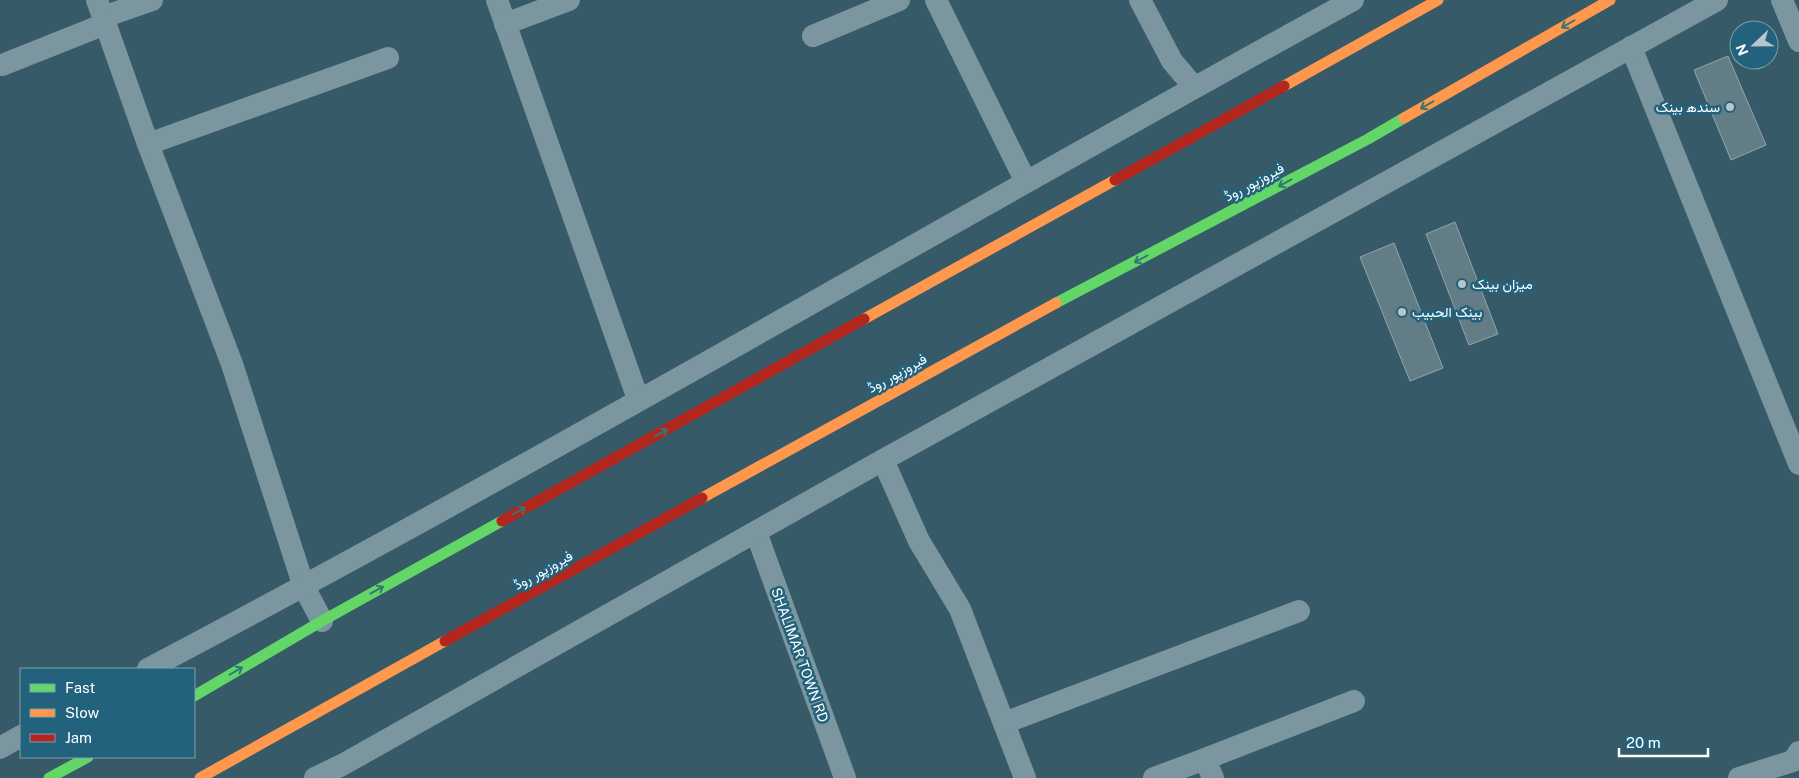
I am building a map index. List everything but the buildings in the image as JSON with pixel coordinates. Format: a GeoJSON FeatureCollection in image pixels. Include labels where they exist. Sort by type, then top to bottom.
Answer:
{"type":"FeatureCollection","features":[{"type":"Feature","properties":{"kind":"highway"},"geometry":{"type":"LineString","coordinates":[[195,695],[322,621],[1438,0]]}},
{"type":"Feature","properties":{"kind":"highway","name":"فیروزپور روڈ"},"geometry":{"type":"LineString","coordinates":[[200,778],[1023,320],[1368,139],[1610,0]]}},
{"type":"Feature","properties":{"kind":"highway"},"geometry":{"type":"LineString","coordinates":[[49,778],[86,758]]}},
{"type":"Feature","properties":{"kind":"street"},"geometry":{"type":"LineString","coordinates":[[2,65],[102,14],[152,0]]}},
{"type":"Feature","properties":{"kind":"street"},"geometry":{"type":"LineString","coordinates":[[497,0],[638,400]]}},
{"type":"Feature","properties":{"kind":"street"},"geometry":{"type":"LineString","coordinates":[[505,24],[569,0]]}},
{"type":"Feature","properties":{"kind":"street"},"geometry":{"type":"LineString","coordinates":[[813,36],[899,0]]}},
{"type":"Feature","properties":{"kind":"street"},"geometry":{"type":"LineString","coordinates":[[936,0],[1026,182]]}},
{"type":"Feature","properties":{"kind":"street"},"geometry":{"type":"LineString","coordinates":[[1140,0],[1172,61],[1194,87]]}},
{"type":"Feature","properties":{"kind":"street"},"geometry":{"type":"LineString","coordinates":[[150,668],[304,587],[1194,87],[1353,0]]}},
{"type":"Feature","properties":{"kind":"street"},"geometry":{"type":"LineString","coordinates":[[315,778],[345,771],[883,460],[1716,0]]}},
{"type":"Feature","properties":{"kind":"street"},"geometry":{"type":"LineString","coordinates":[[1782,0],[1799,41]]}},
{"type":"Feature","properties":{"kind":"street"},"geometry":{"type":"LineString","coordinates":[[102,14],[148,144],[232,364],[304,587],[322,621]]}},
{"type":"Feature","properties":{"kind":"street"},"geometry":{"type":"LineString","coordinates":[[1631,47],[1799,464]]}},
{"type":"Feature","properties":{"kind":"street"},"geometry":{"type":"LineString","coordinates":[[148,144],[388,58]]}},
{"type":"Feature","properties":{"kind":"street"},"geometry":{"type":"LineString","coordinates":[[883,460],[919,541],[960,609],[1025,778]]}},
{"type":"Feature","properties":{"kind":"street","name":"SHALIMAR TOWN RD"},"geometry":{"type":"LineString","coordinates":[[756,532],[845,778]]}},
{"type":"Feature","properties":{"kind":"street"},"geometry":{"type":"LineString","coordinates":[[1004,723],[1299,611]]}},
{"type":"Feature","properties":{"kind":"street"},"geometry":{"type":"LineString","coordinates":[[1154,778],[1209,768],[1354,701]]}},
{"type":"Feature","properties":{"kind":"street"},"geometry":{"type":"LineString","coordinates":[[0,748],[20,737]]}},
{"type":"Feature","properties":{"kind":"street"},"geometry":{"type":"LineString","coordinates":[[1739,778],[1793,761],[1799,752]]}},
{"type":"Feature","properties":{"kind":"traffic: fast"},"geometry":{"type":"LineString","coordinates":[[1056,303],[1368,139],[1404,118]]}},
{"type":"Feature","properties":{"kind":"traffic: fast"},"geometry":{"type":"LineString","coordinates":[[195,695],[322,621],[502,521]]}},
{"type":"Feature","properties":{"kind":"traffic: fast"},"geometry":{"type":"LineString","coordinates":[[49,778],[86,758]]}},
{"type":"Feature","properties":{"kind":"traffic: slow"},"geometry":{"type":"LineString","coordinates":[[1284,86],[1438,0]]}},
{"type":"Feature","properties":{"kind":"traffic: slow"},"geometry":{"type":"LineString","coordinates":[[1404,118],[1610,0]]}},
{"type":"Feature","properties":{"kind":"traffic: slow"},"geometry":{"type":"LineString","coordinates":[[864,319],[1115,180]]}},
{"type":"Feature","properties":{"kind":"traffic: slow"},"geometry":{"type":"LineString","coordinates":[[702,498],[1056,303]]}},
{"type":"Feature","properties":{"kind":"traffic: slow"},"geometry":{"type":"LineString","coordinates":[[200,778],[445,641]]}},
{"type":"Feature","properties":{"kind":"traffic: jam"},"geometry":{"type":"LineString","coordinates":[[1115,180],[1284,86]]}},
{"type":"Feature","properties":{"kind":"traffic: jam"},"geometry":{"type":"LineString","coordinates":[[502,521],[864,319]]}},
{"type":"Feature","properties":{"kind":"traffic: jam"},"geometry":{"type":"LineString","coordinates":[[445,641],[702,498]]}},
{"type":"Feature","properties":{"kind":"place","name":"سندھ بینک"},"geometry":{"type":"Point","coordinates":[1730,107]}},
{"type":"Feature","properties":{"kind":"place","name":"میزان بینک"},"geometry":{"type":"Point","coordinates":[1462,284]}},
{"type":"Feature","properties":{"kind":"place","name":"بينک الحبيب"},"geometry":{"type":"Point","coordinates":[1402,312]}}]}
